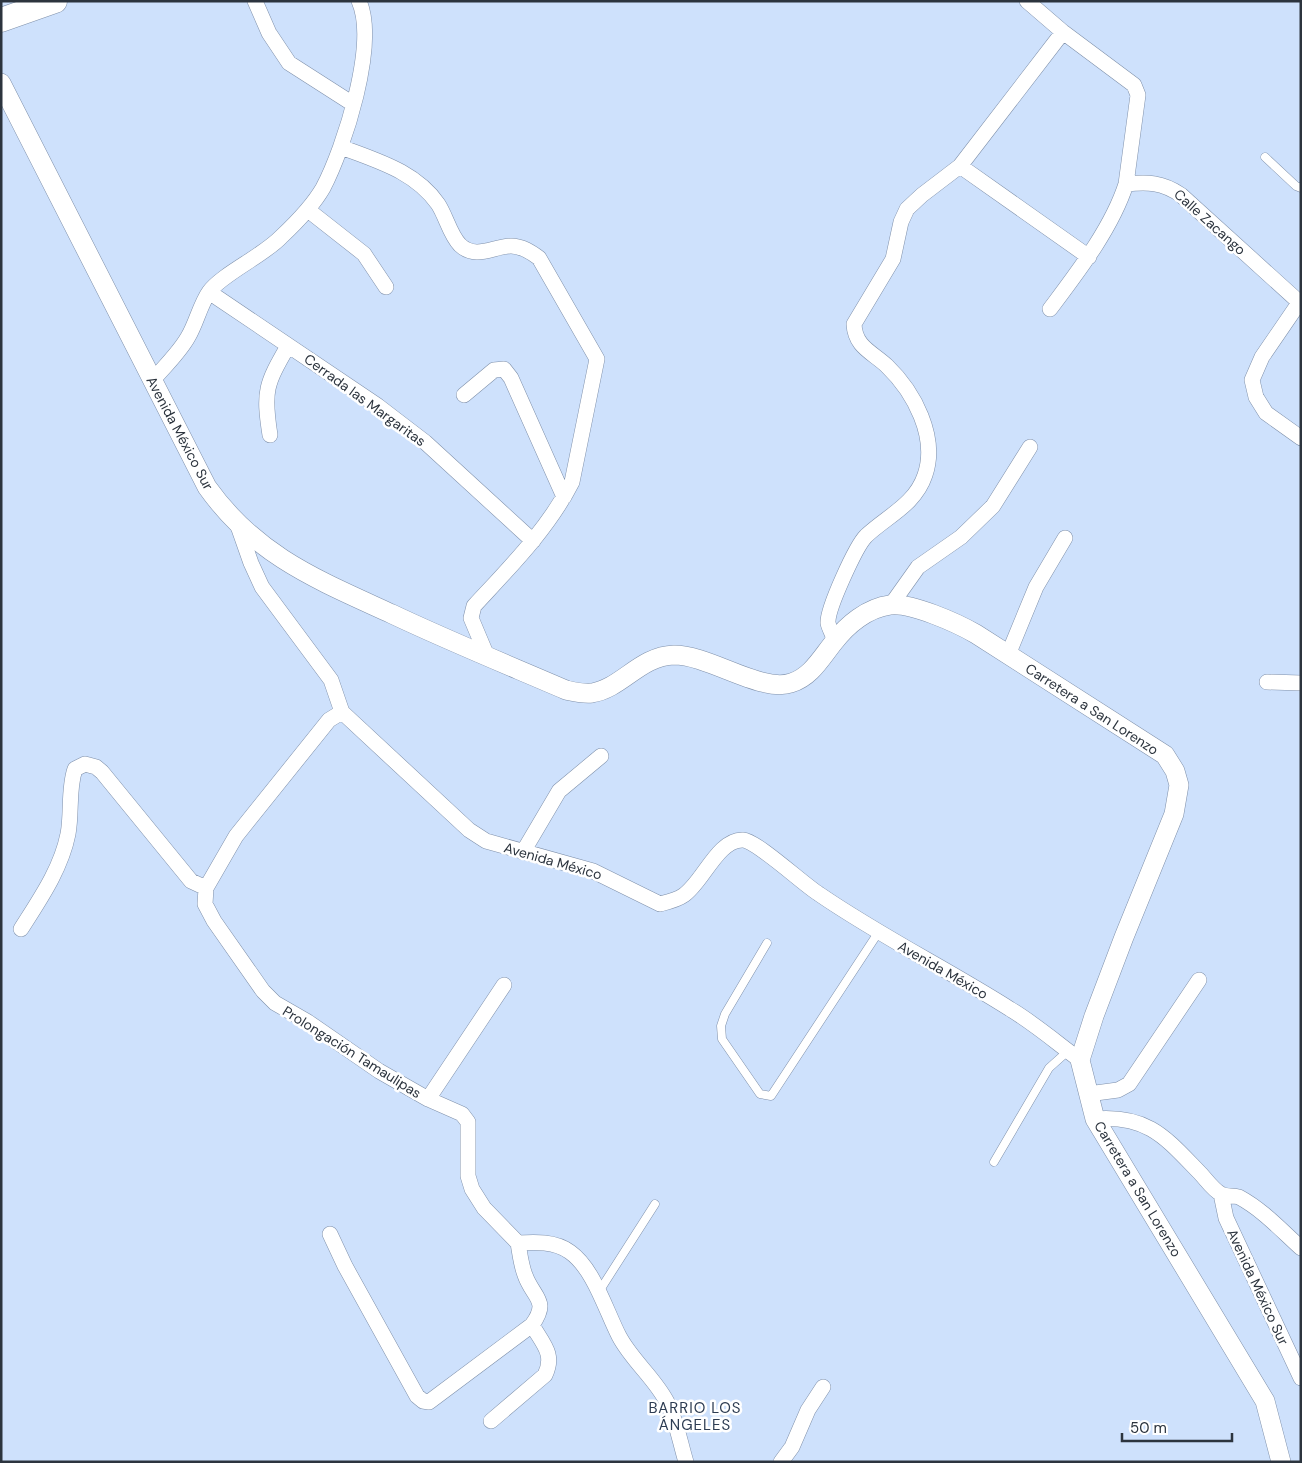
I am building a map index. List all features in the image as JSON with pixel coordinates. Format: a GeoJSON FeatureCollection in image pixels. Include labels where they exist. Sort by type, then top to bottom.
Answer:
{"type":"FeatureCollection","features":[{"type":"Feature","properties":{"kind":"main road"},"geometry":{"type":"LineString","coordinates":[[1,20],[55,1]]}},
{"type":"Feature","properties":{"kind":"street"},"geometry":{"type":"LineString","coordinates":[[255,1],[269,34],[289,63],[353,104]]}},
{"type":"Feature","properties":{"kind":"street"},"geometry":{"type":"LineString","coordinates":[[152,381],[187,340],[209,292],[280,239],[308,210],[323,188],[341,147],[360,79],[364,42],[363,10],[359,1]]}},
{"type":"Feature","properties":{"kind":"street"},"geometry":{"type":"LineString","coordinates":[[1027,1],[1063,32],[1134,85],[1138,95],[1126,184],[1122,198],[1089,257],[1050,309]]}},
{"type":"Feature","properties":{"kind":"street"},"geometry":{"type":"LineString","coordinates":[[835,641],[828,622],[831,608],[858,547],[874,529],[908,503],[919,489],[928,462],[928,444],[918,406],[900,379],[859,343],[855,334],[854,324],[892,259],[901,222],[907,209],[922,194],[960,166],[1063,32]]}},
{"type":"Feature","properties":{"kind":"street","name":"Avenida México Sur"},"geometry":{"type":"LineString","coordinates":[[1,83],[207,487],[238,526],[267,550],[302,572],[487,656]]}},
{"type":"Feature","properties":{"kind":"street"},"geometry":{"type":"LineString","coordinates":[[341,147],[401,171],[426,187],[439,206],[460,245],[474,252],[487,252],[511,246],[526,249],[539,258],[597,359],[572,482],[564,497],[533,541],[474,606],[471,618],[487,656]]}},
{"type":"Feature","properties":{"kind":"street"},"geometry":{"type":"LineString","coordinates":[[960,166],[1089,257]]}},
{"type":"Feature","properties":{"kind":"street","name":"Calle Zacango"},"geometry":{"type":"LineString","coordinates":[[1126,184],[1160,183],[1181,194],[1300,301],[1262,357],[1252,380],[1256,397],[1266,413],[1301,438]]}},
{"type":"Feature","properties":{"kind":"street"},"geometry":{"type":"LineString","coordinates":[[308,210],[364,254],[386,287]]}},
{"type":"Feature","properties":{"kind":"street","name":"Cerrada las Margaritas"},"geometry":{"type":"LineString","coordinates":[[209,292],[378,406],[425,442],[533,541]]}},
{"type":"Feature","properties":{"kind":"street"},"geometry":{"type":"LineString","coordinates":[[270,435],[265,404],[267,388],[288,346]]}},
{"type":"Feature","properties":{"kind":"street"},"geometry":{"type":"LineString","coordinates":[[464,395],[494,370],[504,369],[511,378],[564,497]]}},
{"type":"Feature","properties":{"kind":"street"},"geometry":{"type":"LineString","coordinates":[[891,605],[918,567],[960,537],[993,506],[1030,447]]}},
{"type":"Feature","properties":{"kind":"street","name":"Avenida México"},"geometry":{"type":"LineString","coordinates":[[238,526],[251,564],[262,587],[331,680],[342,712],[469,830],[486,841],[593,871],[660,904],[684,895],[696,884],[721,850],[732,842],[744,840],[758,846],[812,890],[878,933],[1011,1009],[1074,1055]]}},
{"type":"Feature","properties":{"kind":"street"},"geometry":{"type":"LineString","coordinates":[[1008,655],[1036,587],[1065,538]]}},
{"type":"Feature","properties":{"kind":"street","name":"Carretera a San Lorenzo"},"geometry":{"type":"LineString","coordinates":[[487,656],[566,690],[581,694],[604,689],[649,661],[661,656],[675,655],[697,658],[760,681],[779,685],[806,676],[835,641],[864,614],[891,605],[927,612],[954,621],[1165,755],[1175,770],[1179,785],[1174,814],[1074,1055],[1095,1119],[1265,1401],[1281,1462]]}},
{"type":"Feature","properties":{"kind":"street"},"geometry":{"type":"LineString","coordinates":[[1267,682],[1301,683]]}},
{"type":"Feature","properties":{"kind":"street"},"geometry":{"type":"LineString","coordinates":[[21,929],[58,868],[68,835],[72,778],[75,769],[85,764],[96,767],[102,772],[191,881],[206,888],[236,836],[329,720],[342,712]]}},
{"type":"Feature","properties":{"kind":"street"},"geometry":{"type":"LineString","coordinates":[[523,852],[559,791],[600,756]]}},
{"type":"Feature","properties":{"kind":"street","name":"Prolongación Tamaulipas"},"geometry":{"type":"LineString","coordinates":[[206,888],[205,904],[214,921],[263,991],[275,1004],[308,1022],[379,1071],[428,1099],[462,1114],[468,1122],[468,1176],[472,1189],[484,1208],[518,1243]]}},
{"type":"Feature","properties":{"kind":"street"},"geometry":{"type":"LineString","coordinates":[[1088,1094],[1118,1090],[1129,1084],[1199,980]]}},
{"type":"Feature","properties":{"kind":"street"},"geometry":{"type":"LineString","coordinates":[[428,1099],[504,985]]}},
{"type":"Feature","properties":{"kind":"street"},"geometry":{"type":"LineString","coordinates":[[1095,1119],[1115,1118],[1136,1121],[1153,1131],[1171,1144],[1221,1194],[1236,1196],[1256,1207],[1301,1248]]}},
{"type":"Feature","properties":{"kind":"street","name":"Avenida México Sur"},"geometry":{"type":"LineString","coordinates":[[1221,1194],[1226,1218],[1301,1378]]}},
{"type":"Feature","properties":{"kind":"street"},"geometry":{"type":"LineString","coordinates":[[330,1234],[345,1266],[417,1396],[423,1401],[429,1402],[532,1325],[541,1313],[541,1304],[525,1275],[518,1243],[538,1242],[571,1252],[600,1290],[623,1343],[667,1401],[678,1430],[686,1462]]}},
{"type":"Feature","properties":{"kind":"street"},"geometry":{"type":"LineString","coordinates":[[491,1421],[545,1375],[550,1365],[550,1356],[532,1325]]}},
{"type":"Feature","properties":{"kind":"street"},"geometry":{"type":"LineString","coordinates":[[781,1462],[792,1448],[808,1410],[823,1387]]}},
{"type":"Feature","properties":{"kind":"lane"},"geometry":{"type":"LineString","coordinates":[[1265,157],[1296,186],[1301,188]]}},
{"type":"Feature","properties":{"kind":"lane"},"geometry":{"type":"LineString","coordinates":[[767,943],[725,1014],[721,1026],[722,1040],[760,1094],[766,1097],[771,1096],[878,933]]}},
{"type":"Feature","properties":{"kind":"lane"},"geometry":{"type":"LineString","coordinates":[[994,1162],[1049,1068],[1074,1055]]}},
{"type":"Feature","properties":{"kind":"lane"},"geometry":{"type":"LineString","coordinates":[[600,1290],[655,1204]]}},
{"type":"Feature","properties":{"kind":"district","name":"BARRIO LOS ÁNGELES"},"geometry":{"type":"Point","coordinates":[695,1416]}}]}
